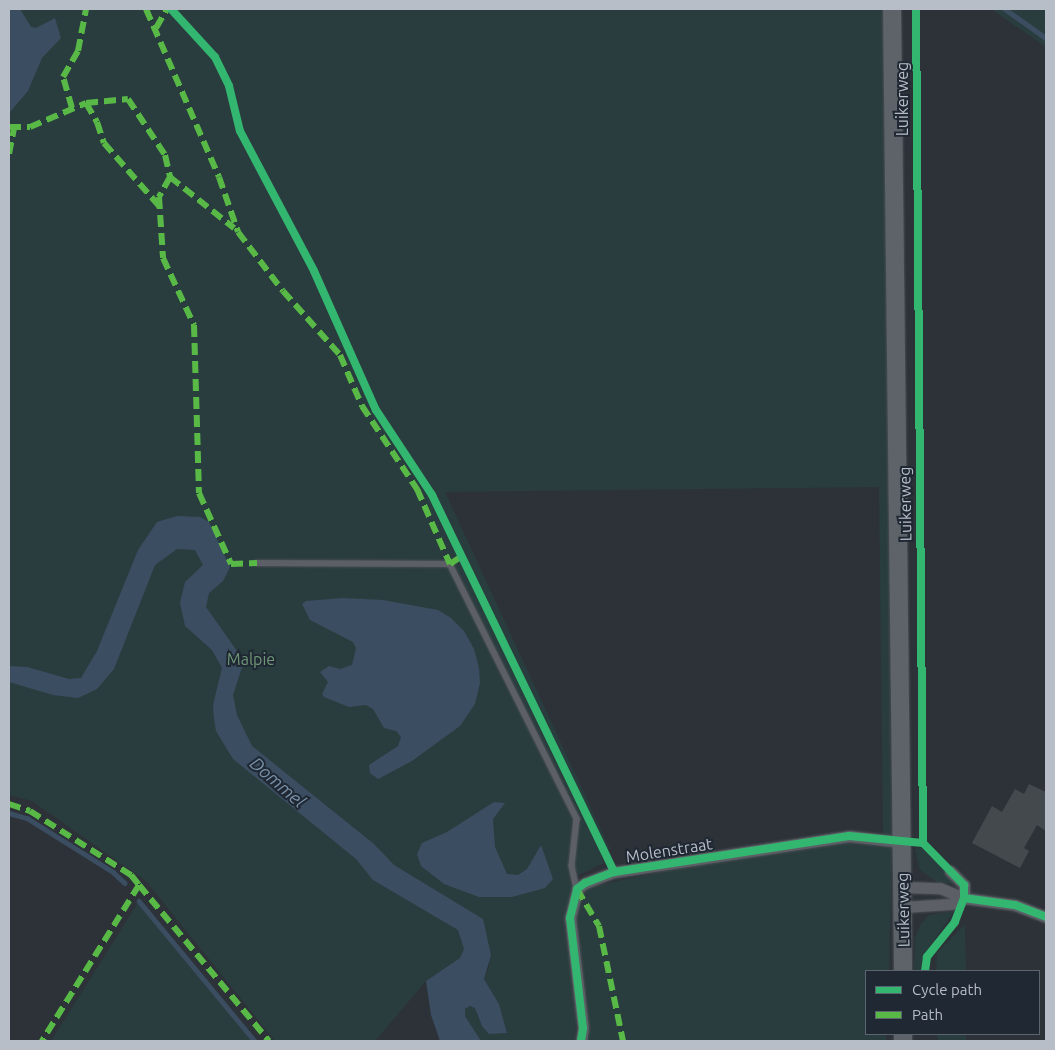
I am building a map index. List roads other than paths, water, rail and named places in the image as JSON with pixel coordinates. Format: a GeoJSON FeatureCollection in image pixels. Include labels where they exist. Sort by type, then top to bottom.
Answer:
{"type":"FeatureCollection","features":[{"type":"Feature","properties":{"kind":"main road","name":"Luikerweg"},"geometry":{"type":"LineString","coordinates":[[892,9],[903,970]]}},
{"type":"Feature","properties":{"kind":"street","name":"Molenstraat"},"geometry":{"type":"LineString","coordinates":[[577,889],[585,883],[614,872],[849,836],[902,842]]}},
{"type":"Feature","properties":{"kind":"street"},"geometry":{"type":"LineString","coordinates":[[950,871],[964,885],[964,898]]}},
{"type":"Feature","properties":{"kind":"street"},"geometry":{"type":"LineString","coordinates":[[902,887],[940,888],[964,898],[1015,904],[1046,917]]}},
{"type":"Feature","properties":{"kind":"street"},"geometry":{"type":"LineString","coordinates":[[577,889],[570,927],[583,1028],[581,1041]]}},
{"type":"Feature","properties":{"kind":"street"},"geometry":{"type":"LineString","coordinates":[[903,907],[952,904],[964,898]]}},
{"type":"Feature","properties":{"kind":"lane"},"geometry":{"type":"LineString","coordinates":[[257,563],[450,564],[577,819],[572,866],[577,889]]}},
{"type":"Feature","properties":{"kind":"water"},"geometry":{"type":"Polygon","coordinates":[[[9,9],[20,9],[31,27],[36,28],[55,18],[61,38],[42,58],[28,91],[9,113],[9,9]]]}},
{"type":"Feature","properties":{"kind":"water","name":"Dommel"},"geometry":{"type":"Polygon","coordinates":[[[177,516],[200,517],[209,522],[230,567],[223,581],[209,593],[206,607],[244,661],[233,695],[237,715],[252,746],[374,844],[394,865],[483,919],[491,955],[484,979],[499,1004],[507,1033],[489,1034],[482,1026],[475,1008],[470,1006],[465,1009],[465,1016],[481,1041],[440,1041],[431,1015],[426,981],[460,958],[464,949],[458,930],[373,880],[356,859],[233,759],[216,731],[214,719],[213,705],[222,668],[212,650],[185,626],[180,603],[185,582],[203,565],[195,550],[177,549],[155,565],[114,669],[97,689],[78,698],[53,695],[9,682],[9,666],[27,667],[69,679],[81,678],[97,651],[138,550],[157,522],[177,516]]]}},
{"type":"Feature","properties":{"kind":"water"},"geometry":{"type":"Polygon","coordinates":[[[343,598],[383,600],[438,610],[451,618],[464,631],[474,649],[479,668],[480,683],[475,704],[460,726],[412,761],[378,779],[370,773],[369,765],[398,746],[401,737],[396,731],[384,728],[373,709],[366,705],[349,707],[324,697],[322,694],[328,682],[320,672],[329,666],[340,669],[352,665],[356,648],[353,642],[310,620],[302,604],[306,601],[343,598]]]}},
{"type":"Feature","properties":{"kind":"water"},"geometry":{"type":"Polygon","coordinates":[[[494,802],[505,803],[493,819],[495,847],[507,874],[518,875],[527,869],[541,845],[553,879],[545,888],[512,897],[479,897],[444,884],[421,866],[417,854],[422,843],[447,832],[494,802]]]}},
{"type":"Feature","properties":{"kind":"waterway"},"geometry":{"type":"LineString","coordinates":[[1005,9],[1046,38]]}},
{"type":"Feature","properties":{"kind":"waterway"},"geometry":{"type":"LineString","coordinates":[[9,813],[27,818],[113,872],[125,883]]}},
{"type":"Feature","properties":{"kind":"waterway"},"geometry":{"type":"LineString","coordinates":[[139,901],[255,1041]]}},
{"type":"Feature","properties":{"kind":"park label","name":"Malpie"},"geometry":{"type":"Point","coordinates":[251,659]}}]}
